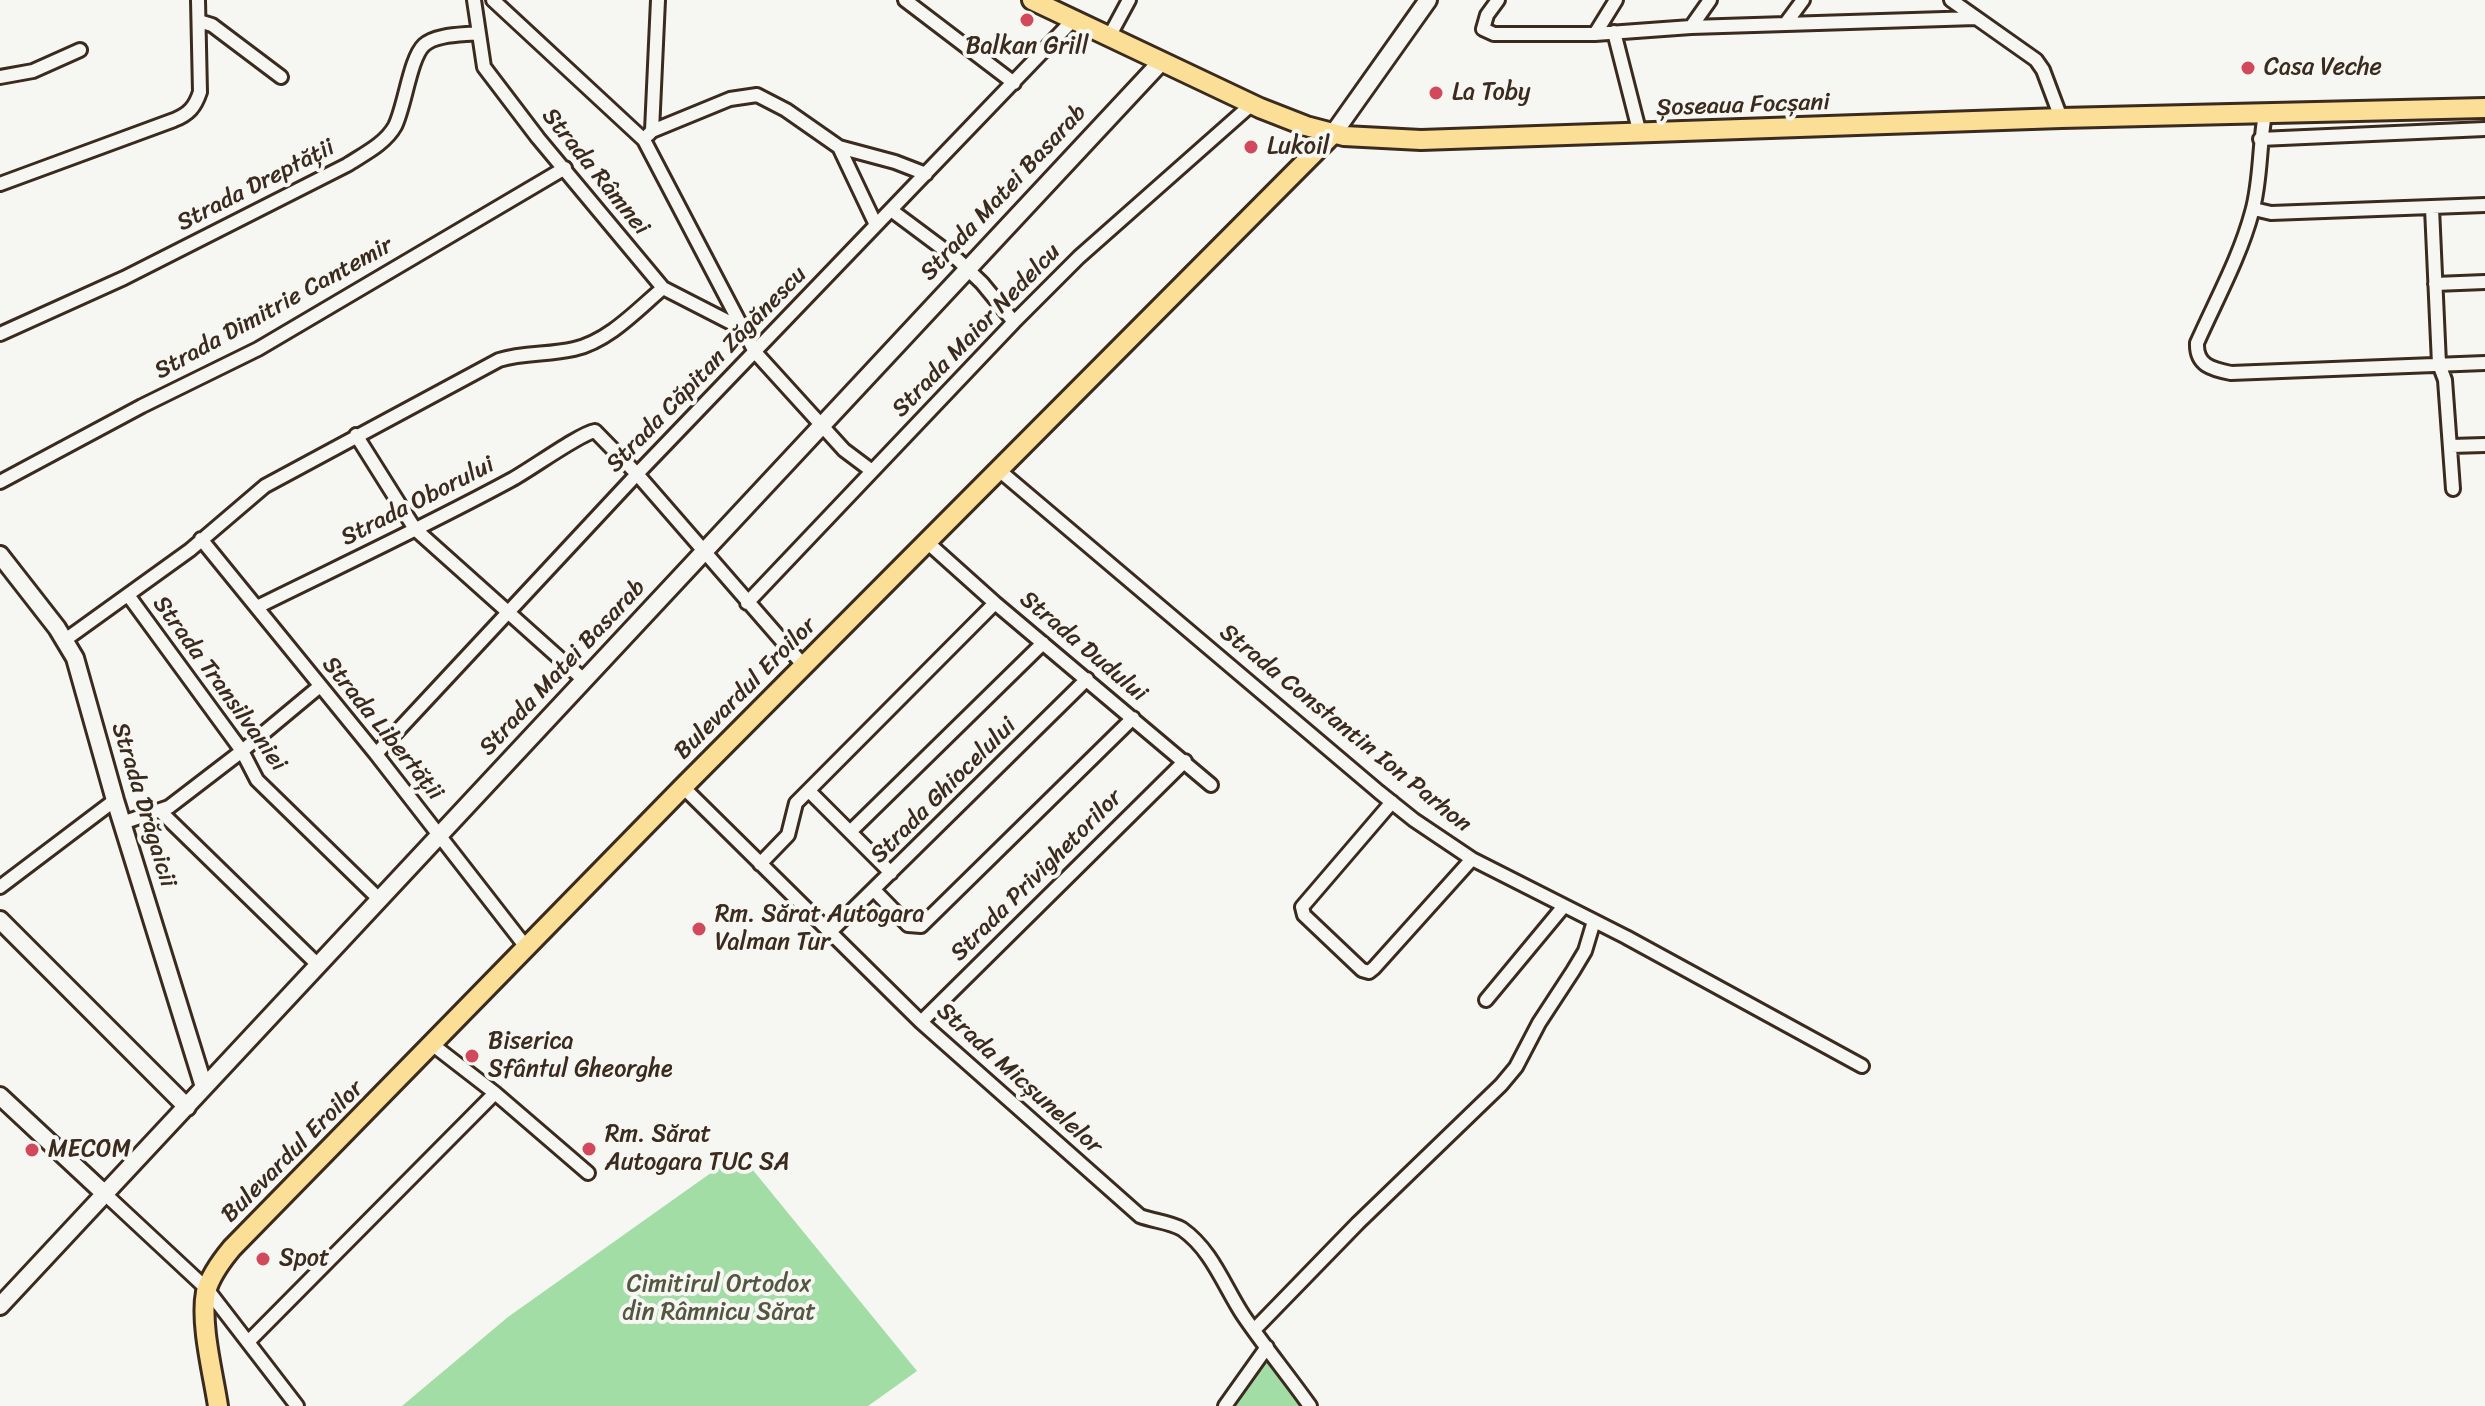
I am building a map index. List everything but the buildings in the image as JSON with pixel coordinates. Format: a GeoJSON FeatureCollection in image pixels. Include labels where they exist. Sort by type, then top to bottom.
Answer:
{"type":"FeatureCollection","features":[{"type":"Feature","properties":{"kind":"main road","name":"Șoseaua Focșani"},"geometry":{"type":"LineString","coordinates":[[1032,0],[1252,104],[1333,134],[1421,140],[2061,118],[2485,108]]}},
{"type":"Feature","properties":{"kind":"main road","name":"Bulevardul Eroilor"},"geometry":{"type":"LineString","coordinates":[[207,1289],[232,1248],[683,787],[1333,134]]}},
{"type":"Feature","properties":{"kind":"main road"},"geometry":{"type":"LineString","coordinates":[[207,1289],[205,1310],[218,1406]]}},
{"type":"Feature","properties":{"kind":"street"},"geometry":{"type":"LineString","coordinates":[[0,184],[189,112],[196,106],[200,92],[198,0]]}},
{"type":"Feature","properties":{"kind":"street","name":"Strada Râmnei"},"geometry":{"type":"LineString","coordinates":[[474,0],[484,67],[565,168],[663,288],[741,328]]}},
{"type":"Feature","properties":{"kind":"street"},"geometry":{"type":"LineString","coordinates":[[493,0],[648,136],[755,352],[844,450],[872,471]]}},
{"type":"Feature","properties":{"kind":"street"},"geometry":{"type":"LineString","coordinates":[[648,136],[658,0]]}},
{"type":"Feature","properties":{"kind":"street"},"geometry":{"type":"LineString","coordinates":[[905,0],[1014,83]]}},
{"type":"Feature","properties":{"kind":"street"},"geometry":{"type":"LineString","coordinates":[[1109,37],[1129,0]]}},
{"type":"Feature","properties":{"kind":"street"},"geometry":{"type":"LineString","coordinates":[[1333,134],[1428,0]]}},
{"type":"Feature","properties":{"kind":"street"},"geometry":{"type":"LineString","coordinates":[[1498,0],[1483,23],[1483,29],[1494,34],[1595,34],[1786,23],[1976,18]]}},
{"type":"Feature","properties":{"kind":"street"},"geometry":{"type":"LineString","coordinates":[[1595,34],[1616,0]]}},
{"type":"Feature","properties":{"kind":"street"},"geometry":{"type":"LineString","coordinates":[[1691,27],[1710,0]]}},
{"type":"Feature","properties":{"kind":"street"},"geometry":{"type":"LineString","coordinates":[[1786,23],[1803,0]]}},
{"type":"Feature","properties":{"kind":"street"},"geometry":{"type":"LineString","coordinates":[[1951,0],[2039,63],[2061,118]]}},
{"type":"Feature","properties":{"kind":"street","name":"Strada Căpitan Zăgănescu"},"geometry":{"type":"LineString","coordinates":[[376,754],[637,474],[1073,20]]}},
{"type":"Feature","properties":{"kind":"street"},"geometry":{"type":"LineString","coordinates":[[199,21],[212,25],[281,77]]}},
{"type":"Feature","properties":{"kind":"street"},"geometry":{"type":"LineString","coordinates":[[1614,32],[1640,134]]}},
{"type":"Feature","properties":{"kind":"street","name":"Strada Dreptății"},"geometry":{"type":"LineString","coordinates":[[0,334],[124,278],[347,165],[373,148],[394,127],[416,58],[423,46],[435,39],[478,33]]}},
{"type":"Feature","properties":{"kind":"street"},"geometry":{"type":"LineString","coordinates":[[0,77],[33,71],[80,50]]}},
{"type":"Feature","properties":{"kind":"street","name":"Strada Matei Basarab"},"geometry":{"type":"LineString","coordinates":[[0,1306],[6,1290],[105,1194],[187,1107],[317,964],[1161,62]]}},
{"type":"Feature","properties":{"kind":"street"},"geometry":{"type":"LineString","coordinates":[[648,136],[730,99],[757,95],[786,110],[839,147],[879,156],[926,174]]}},
{"type":"Feature","properties":{"kind":"street","name":"Strada Maior Nedelcu"},"geometry":{"type":"LineString","coordinates":[[747,603],[1079,257],[1252,104]]}},
{"type":"Feature","properties":{"kind":"street"},"geometry":{"type":"LineString","coordinates":[[2265,114],[2254,209],[2197,343],[2197,355],[2202,362],[2213,370],[2231,373],[2485,363]]}},
{"type":"Feature","properties":{"kind":"street"},"geometry":{"type":"LineString","coordinates":[[2260,139],[2485,129]]}},
{"type":"Feature","properties":{"kind":"street"},"geometry":{"type":"LineString","coordinates":[[839,147],[876,225]]}},
{"type":"Feature","properties":{"kind":"street","name":"Strada Dimitrie Cantemir"},"geometry":{"type":"LineString","coordinates":[[1,481],[258,349],[565,168]]}},
{"type":"Feature","properties":{"kind":"street"},"geometry":{"type":"LineString","coordinates":[[2254,209],[2271,213],[2485,205]]}},
{"type":"Feature","properties":{"kind":"street"},"geometry":{"type":"LineString","coordinates":[[2432,208],[2439,364],[2445,380],[2453,489]]}},
{"type":"Feature","properties":{"kind":"street"},"geometry":{"type":"LineString","coordinates":[[891,210],[966,268],[1014,322]]}},
{"type":"Feature","properties":{"kind":"street"},"geometry":{"type":"LineString","coordinates":[[2435,284],[2485,282]]}},
{"type":"Feature","properties":{"kind":"street"},"geometry":{"type":"LineString","coordinates":[[65,640],[190,550],[265,486],[499,360],[521,353],[570,350],[591,343],[608,334],[663,288]]}},
{"type":"Feature","properties":{"kind":"street","name":"Strada Oborului"},"geometry":{"type":"LineString","coordinates":[[257,607],[509,481],[595,431],[637,474]]}},
{"type":"Feature","properties":{"kind":"street"},"geometry":{"type":"LineString","coordinates":[[356,435],[415,529],[585,681]]}},
{"type":"Feature","properties":{"kind":"street"},"geometry":{"type":"LineString","coordinates":[[2451,446],[2485,445]]}},
{"type":"Feature","properties":{"kind":"street","name":"Strada Constantin Ion Parhon"},"geometry":{"type":"LineString","coordinates":[[1000,471],[1392,802],[1472,859],[1748,1002],[1862,1066]]}},
{"type":"Feature","properties":{"kind":"street"},"geometry":{"type":"LineString","coordinates":[[637,474],[804,666]]}},
{"type":"Feature","properties":{"kind":"street","name":"Strada Libertății"},"geometry":{"type":"LineString","coordinates":[[201,539],[376,754],[526,947]]}},
{"type":"Feature","properties":{"kind":"street","name":"Strada Dudului"},"geometry":{"type":"LineString","coordinates":[[927,542],[1211,785]]}},
{"type":"Feature","properties":{"kind":"street","name":"Strada Drăgaicii"},"geometry":{"type":"LineString","coordinates":[[0,555],[65,640],[75,658],[115,800],[204,1087]]}},
{"type":"Feature","properties":{"kind":"street","name":"Strada Transilvaniei"},"geometry":{"type":"LineString","coordinates":[[128,595],[242,751],[257,780],[379,899]]}},
{"type":"Feature","properties":{"kind":"street"},"geometry":{"type":"LineString","coordinates":[[760,864],[788,835],[796,803],[995,603]]}},
{"type":"Feature","properties":{"kind":"street"},"geometry":{"type":"LineString","coordinates":[[851,831],[1043,643]]}},
{"type":"Feature","properties":{"kind":"street","name":"Strada Ghiocelului"},"geometry":{"type":"LineString","coordinates":[[830,932],[1087,679]]}},
{"type":"Feature","properties":{"kind":"street"},"geometry":{"type":"LineString","coordinates":[[122,823],[160,811],[242,751],[320,686]]}},
{"type":"Feature","properties":{"kind":"street"},"geometry":{"type":"LineString","coordinates":[[875,891],[908,925],[921,926],[1133,718]]}},
{"type":"Feature","properties":{"kind":"street","name":"Strada Privighetorilor"},"geometry":{"type":"LineString","coordinates":[[921,1022],[1185,761]]}},
{"type":"Feature","properties":{"kind":"street","name":"Strada Micșunelelor"},"geometry":{"type":"LineString","coordinates":[[683,787],[921,1022],[1140,1216],[1183,1230],[1209,1258],[1254,1330],[1310,1406]]}},
{"type":"Feature","properties":{"kind":"street"},"geometry":{"type":"LineString","coordinates":[[809,791],[891,873]]}},
{"type":"Feature","properties":{"kind":"street"},"geometry":{"type":"LineString","coordinates":[[0,887],[115,800]]}},
{"type":"Feature","properties":{"kind":"street"},"geometry":{"type":"LineString","coordinates":[[1392,802],[1302,907],[1304,915],[1362,970],[1369,972],[1374,968],[1472,859]]}},
{"type":"Feature","properties":{"kind":"street"},"geometry":{"type":"LineString","coordinates":[[160,811],[317,964]]}},
{"type":"Feature","properties":{"kind":"street"},"geometry":{"type":"LineString","coordinates":[[1486,1000],[1564,906]]}},
{"type":"Feature","properties":{"kind":"street"},"geometry":{"type":"LineString","coordinates":[[0,920],[187,1107]]}},
{"type":"Feature","properties":{"kind":"street"},"geometry":{"type":"LineString","coordinates":[[1254,1330],[1516,1067],[1539,1023],[1585,951],[1594,921]]}},
{"type":"Feature","properties":{"kind":"street"},"geometry":{"type":"LineString","coordinates":[[433,1045],[495,1093],[588,1173]]}},
{"type":"Feature","properties":{"kind":"street"},"geometry":{"type":"LineString","coordinates":[[248,1342],[495,1093]]}},
{"type":"Feature","properties":{"kind":"street"},"geometry":{"type":"LineString","coordinates":[[0,1096],[207,1289],[297,1406]]}},
{"type":"Feature","properties":{"kind":"street"},"geometry":{"type":"LineString","coordinates":[[1225,1406],[1267,1347]]}},
{"type":"Feature","properties":{"kind":"green space","name":"Cimitirul Ortodox din Râmnicu Sărat"},"geometry":{"type":"Polygon","coordinates":[[[739,1153],[917,1371],[868,1406],[402,1406],[508,1317],[739,1153]]]}},
{"type":"Feature","properties":{"kind":"green space"},"geometry":{"type":"Polygon","coordinates":[[[1267,1347],[1310,1406],[1225,1406],[1267,1347]]]}},
{"type":"Feature","properties":{"kind":"place","name":"Balkan Grill"},"geometry":{"type":"Point","coordinates":[1027,20]}},
{"type":"Feature","properties":{"kind":"place","name":"Casa Veche"},"geometry":{"type":"Point","coordinates":[2248,68]}},
{"type":"Feature","properties":{"kind":"place","name":"La Toby"},"geometry":{"type":"Point","coordinates":[1436,93]}},
{"type":"Feature","properties":{"kind":"place","name":"Lukoil"},"geometry":{"type":"Point","coordinates":[1251,147]}},
{"type":"Feature","properties":{"kind":"place","name":"Rm. Sărat Autogara Valman Tur"},"geometry":{"type":"Point","coordinates":[699,929]}},
{"type":"Feature","properties":{"kind":"place","name":"Biserica Sfântul Gheorghe"},"geometry":{"type":"Point","coordinates":[472,1056]}},
{"type":"Feature","properties":{"kind":"place","name":"Rm. Sărat Autogara TUC SA"},"geometry":{"type":"Point","coordinates":[589,1149]}},
{"type":"Feature","properties":{"kind":"place","name":"MECOM"},"geometry":{"type":"Point","coordinates":[32,1150]}},
{"type":"Feature","properties":{"kind":"place","name":"Spot"},"geometry":{"type":"Point","coordinates":[263,1259]}}]}
